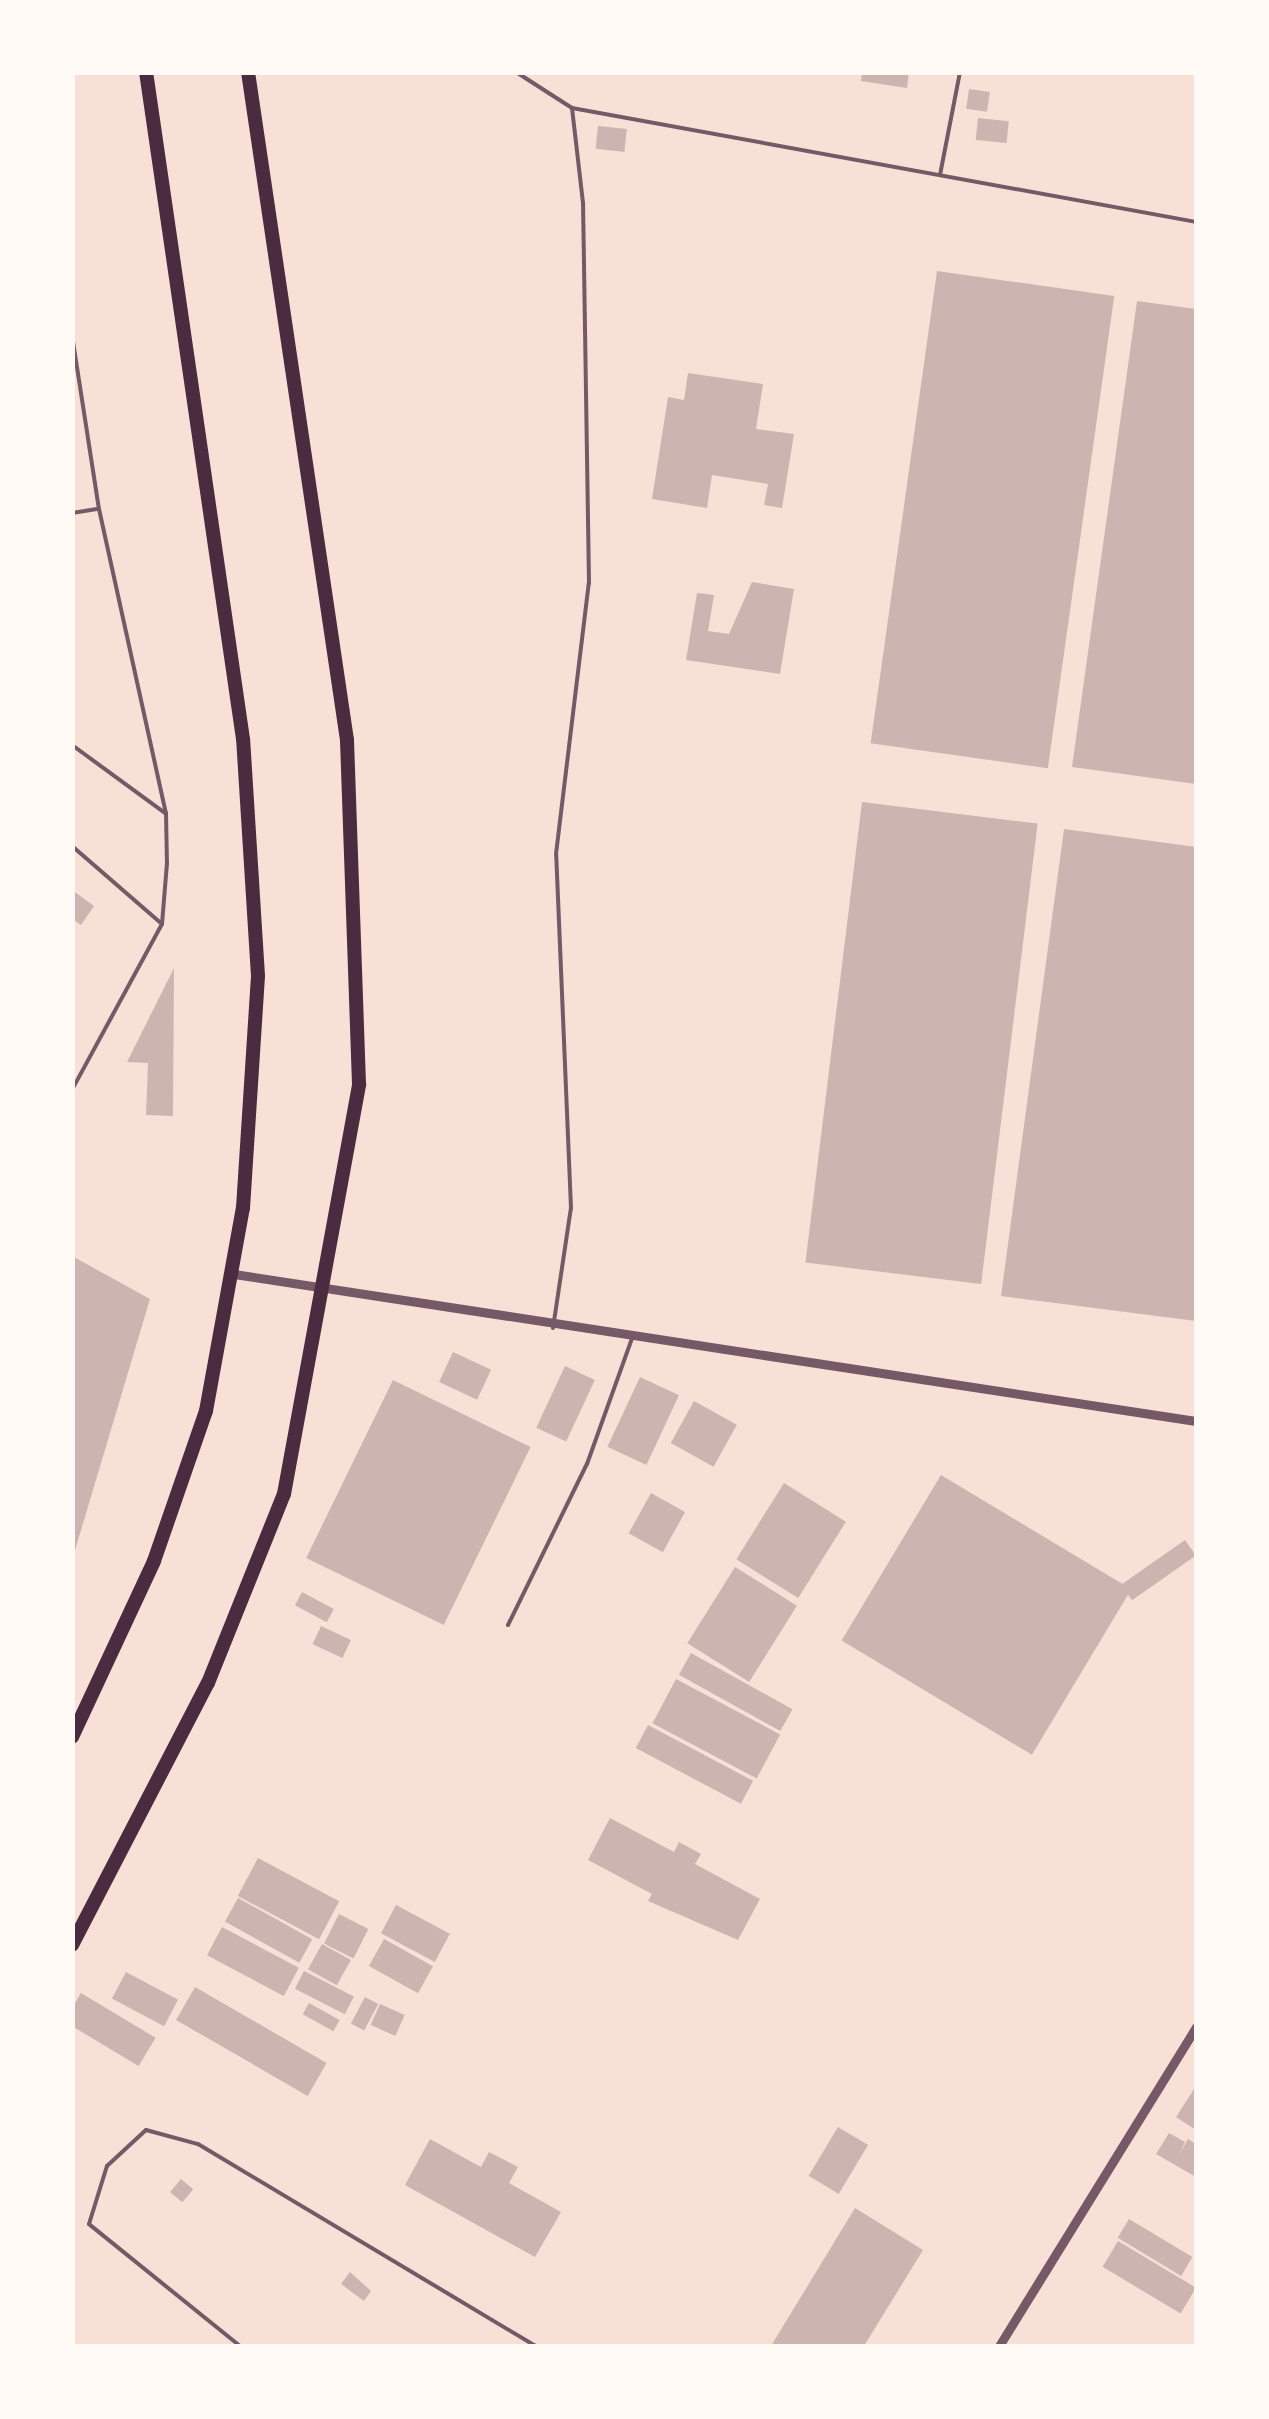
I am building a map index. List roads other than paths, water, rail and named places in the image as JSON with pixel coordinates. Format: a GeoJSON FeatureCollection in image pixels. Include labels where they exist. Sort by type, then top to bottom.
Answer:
{"type":"FeatureCollection","features":[{"type":"Feature","properties":{"kind":"highway"},"geometry":{"type":"LineString","coordinates":[[72,1736],[182,1489],[234,1274],[258,976],[254,849],[146,72]]}},
{"type":"Feature","properties":{"kind":"highway"},"geometry":{"type":"LineString","coordinates":[[72,1946],[258,1565],[300,1431],[328,1288],[359,1084],[356,845],[248,72]]}},
{"type":"Feature","properties":{"kind":"street"},"geometry":{"type":"LineString","coordinates":[[234,1274],[553,1328],[1196,1421]]}},
{"type":"Feature","properties":{"kind":"street"},"geometry":{"type":"LineString","coordinates":[[999,2346],[1196,2028]]}},
{"type":"Feature","properties":{"kind":"lane"},"geometry":{"type":"LineString","coordinates":[[516,72],[572,108],[1196,222]]}},
{"type":"Feature","properties":{"kind":"lane"},"geometry":{"type":"LineString","coordinates":[[940,174],[960,72]]}},
{"type":"Feature","properties":{"kind":"lane"},"geometry":{"type":"LineString","coordinates":[[553,1328],[571,1208],[556,854],[589,583],[584,240],[572,108]]}},
{"type":"Feature","properties":{"kind":"lane"},"geometry":{"type":"LineString","coordinates":[[72,335],[99,509],[166,813],[162,924],[72,1090]]}},
{"type":"Feature","properties":{"kind":"lane"},"geometry":{"type":"LineString","coordinates":[[72,514],[99,509]]}},
{"type":"Feature","properties":{"kind":"lane"},"geometry":{"type":"LineString","coordinates":[[72,745],[166,813]]}},
{"type":"Feature","properties":{"kind":"lane"},"geometry":{"type":"LineString","coordinates":[[72,846],[162,924]]}},
{"type":"Feature","properties":{"kind":"lane"},"geometry":{"type":"LineString","coordinates":[[508,1624],[610,1412],[632,1338]]}},
{"type":"Feature","properties":{"kind":"lane"},"geometry":{"type":"LineString","coordinates":[[240,2346],[88,2224],[108,2166],[146,2130],[198,2144],[535,2346]]}}]}
